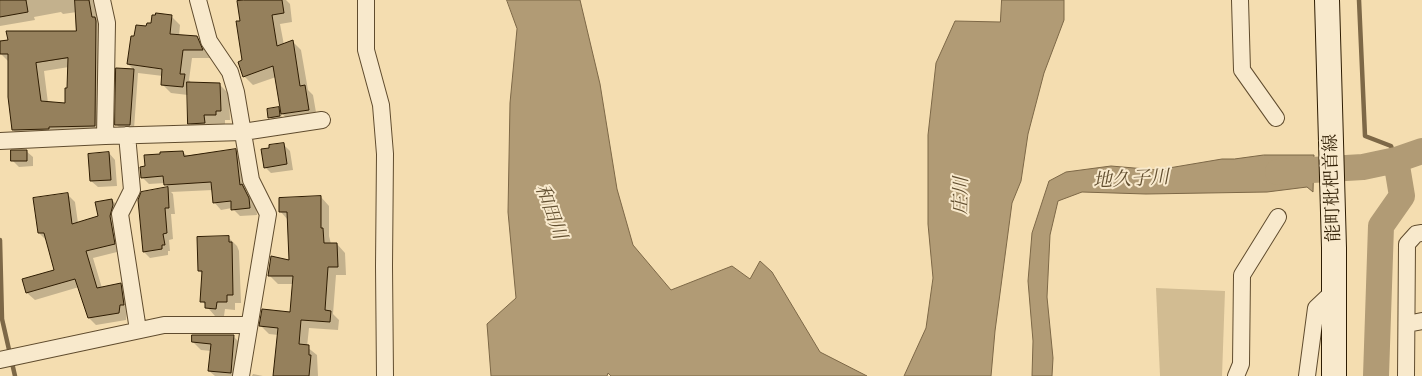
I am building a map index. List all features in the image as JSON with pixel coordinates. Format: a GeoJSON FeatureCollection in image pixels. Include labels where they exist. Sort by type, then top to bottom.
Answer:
{"type":"FeatureCollection","features":[{"type":"Feature","properties":{"kind":"main road","name":"能町枇杷首線"},"geometry":{"type":"LineString","coordinates":[[1327,0],[1334,225],[1334,376]]}},
{"type":"Feature","properties":{"kind":"street"},"geometry":{"type":"LineString","coordinates":[[102,0],[107,23],[104,136]]}},
{"type":"Feature","properties":{"kind":"street"},"geometry":{"type":"LineString","coordinates":[[198,0],[209,41],[230,72],[236,92],[251,180],[268,214],[241,376]]}},
{"type":"Feature","properties":{"kind":"street"},"geometry":{"type":"LineString","coordinates":[[366,0],[366,50],[381,105],[384,154],[385,376]]}},
{"type":"Feature","properties":{"kind":"street"},"geometry":{"type":"LineString","coordinates":[[1240,0],[1242,70],[1276,118]]}},
{"type":"Feature","properties":{"kind":"street"},"geometry":{"type":"LineString","coordinates":[[0,141],[243,132],[322,120]]}},
{"type":"Feature","properties":{"kind":"street"},"geometry":{"type":"LineString","coordinates":[[127,135],[132,190],[120,214],[138,330]]}},
{"type":"Feature","properties":{"kind":"street"},"geometry":{"type":"LineString","coordinates":[[1236,376],[1241,364],[1242,275],[1278,217]]}},
{"type":"Feature","properties":{"kind":"street"},"geometry":{"type":"LineString","coordinates":[[1406,376],[1415,323],[1407,244],[1416,234],[1422,233]]}},
{"type":"Feature","properties":{"kind":"street"},"geometry":{"type":"LineString","coordinates":[[1307,376],[1316,308],[1334,291]]}},
{"type":"Feature","properties":{"kind":"street"},"geometry":{"type":"LineString","coordinates":[[0,360],[164,325],[249,325]]}},
{"type":"Feature","properties":{"kind":"shaded area"},"geometry":{"type":"Polygon","coordinates":[[[1156,288],[1225,291],[1222,376],[1160,376],[1156,288]]]}},
{"type":"Feature","properties":{"kind":"water","name":"和田川"},"geometry":{"type":"Polygon","coordinates":[[[507,0],[580,0],[600,84],[617,189],[633,245],[671,290],[732,266],[750,279],[760,261],[772,272],[820,352],[867,376],[611,376],[608,373],[607,376],[491,376],[487,324],[516,298],[508,212],[510,103],[517,29],[507,0]]]}},
{"type":"Feature","properties":{"kind":"water","name":"庄川"},"geometry":{"type":"Polygon","coordinates":[[[1002,0],[1064,0],[1064,20],[1044,73],[1028,134],[1021,181],[1012,203],[991,376],[904,376],[926,328],[933,278],[928,224],[928,135],[936,63],[955,21],[1000,22],[1002,0]]]}},
{"type":"Feature","properties":{"kind":"water"},"geometry":{"type":"Polygon","coordinates":[[[1264,155],[1314,155],[1313,192],[1307,187],[1267,192],[1146,194],[1082,192],[1058,201],[1050,235],[1047,297],[1053,358],[1052,376],[1032,376],[1033,341],[1028,281],[1032,233],[1049,181],[1066,172],[1111,166],[1157,170],[1222,159],[1264,155]]]}},
{"type":"Feature","properties":{"kind":"building"},"geometry":{"type":"Polygon","coordinates":[[[0,0],[26,0],[28,12],[0,17],[0,0]]]}},
{"type":"Feature","properties":{"kind":"building"},"geometry":{"type":"Polygon","coordinates":[[[75,0],[89,0],[92,17],[95,17],[96,21],[95,126],[12,130],[8,97],[8,54],[0,54],[0,41],[8,40],[6,31],[76,31],[75,0]],[[68,58],[36,63],[41,101],[65,103],[65,88],[67,88],[68,58]]]}},
{"type":"Feature","properties":{"kind":"building"},"geometry":{"type":"Polygon","coordinates":[[[282,0],[284,13],[272,15],[277,46],[293,40],[300,86],[305,85],[309,110],[281,114],[273,66],[243,77],[238,62],[242,60],[236,21],[240,21],[237,1],[282,0]]]}},
{"type":"Feature","properties":{"kind":"building"},"geometry":{"type":"Polygon","coordinates":[[[156,13],[172,15],[170,34],[197,36],[203,50],[183,50],[180,74],[185,74],[183,87],[161,85],[162,69],[127,64],[131,36],[134,36],[136,25],[146,26],[147,23],[151,23],[152,15],[156,13]]]}},
{"type":"Feature","properties":{"kind":"building"},"geometry":{"type":"Polygon","coordinates":[[[116,68],[134,69],[130,125],[115,125],[116,68]]]}},
{"type":"Feature","properties":{"kind":"building"},"geometry":{"type":"Polygon","coordinates":[[[187,82],[220,83],[221,111],[216,111],[216,115],[204,115],[205,123],[188,124],[187,82]]]}},
{"type":"Feature","properties":{"kind":"building"},"geometry":{"type":"Polygon","coordinates":[[[279,107],[280,116],[268,118],[267,109],[279,107]]]}},
{"type":"Feature","properties":{"kind":"building"},"geometry":{"type":"Polygon","coordinates":[[[284,143],[287,164],[264,168],[261,149],[269,148],[269,145],[284,143]]]}},
{"type":"Feature","properties":{"kind":"building"},"geometry":{"type":"Polygon","coordinates":[[[236,149],[240,185],[242,184],[249,198],[250,208],[231,210],[231,201],[213,203],[211,182],[164,185],[163,176],[141,178],[140,167],[145,166],[144,155],[183,151],[184,156],[236,149]]]}},
{"type":"Feature","properties":{"kind":"building"},"geometry":{"type":"Polygon","coordinates":[[[11,150],[27,150],[27,161],[11,161],[11,150]]]}},
{"type":"Feature","properties":{"kind":"building"},"geometry":{"type":"Polygon","coordinates":[[[109,152],[111,180],[90,181],[88,154],[109,152]]]}},
{"type":"Feature","properties":{"kind":"building"},"geometry":{"type":"Polygon","coordinates":[[[168,187],[169,208],[165,208],[167,233],[163,234],[165,245],[162,245],[162,249],[143,252],[138,200],[141,192],[168,187]]]}},
{"type":"Feature","properties":{"kind":"building"},"geometry":{"type":"Polygon","coordinates":[[[68,193],[72,224],[98,216],[95,202],[112,199],[113,205],[110,216],[115,244],[86,251],[97,288],[121,283],[124,305],[120,305],[119,313],[88,318],[75,279],[26,293],[22,279],[54,270],[44,233],[38,233],[33,198],[68,193]]]}},
{"type":"Feature","properties":{"kind":"building"},"geometry":{"type":"Polygon","coordinates":[[[321,196],[321,228],[323,228],[324,243],[337,243],[338,267],[328,267],[325,310],[331,311],[330,322],[301,320],[299,344],[309,345],[309,355],[311,355],[309,376],[273,376],[278,328],[259,326],[262,309],[290,312],[293,276],[268,276],[271,256],[289,260],[287,212],[279,212],[279,198],[321,196]]]}},
{"type":"Feature","properties":{"kind":"building"},"geometry":{"type":"Polygon","coordinates":[[[229,236],[229,242],[232,242],[233,295],[227,295],[227,302],[217,302],[216,309],[205,308],[205,302],[200,302],[202,271],[198,271],[197,237],[229,236]]]}},
{"type":"Feature","properties":{"kind":"building"},"geometry":{"type":"Polygon","coordinates":[[[192,335],[234,335],[231,373],[208,371],[211,344],[192,342],[192,335]]]}},
{"type":"Feature","properties":{"kind":"waterway"},"geometry":{"type":"LineString","coordinates":[[1359,0],[1365,136],[1391,146],[1396,160]]}},
{"type":"Feature","properties":{"kind":"waterway","name":"地久子川"},"geometry":{"type":"LineString","coordinates":[[1278,172],[1363,167],[1396,160],[1422,151]]}},
{"type":"Feature","properties":{"kind":"waterway","name":"地久子川"},"geometry":{"type":"LineString","coordinates":[[1376,376],[1381,226],[1402,196],[1396,160]]}},
{"type":"Feature","properties":{"kind":"waterway"},"geometry":{"type":"LineString","coordinates":[[0,240],[2,319],[15,376]]}}]}
